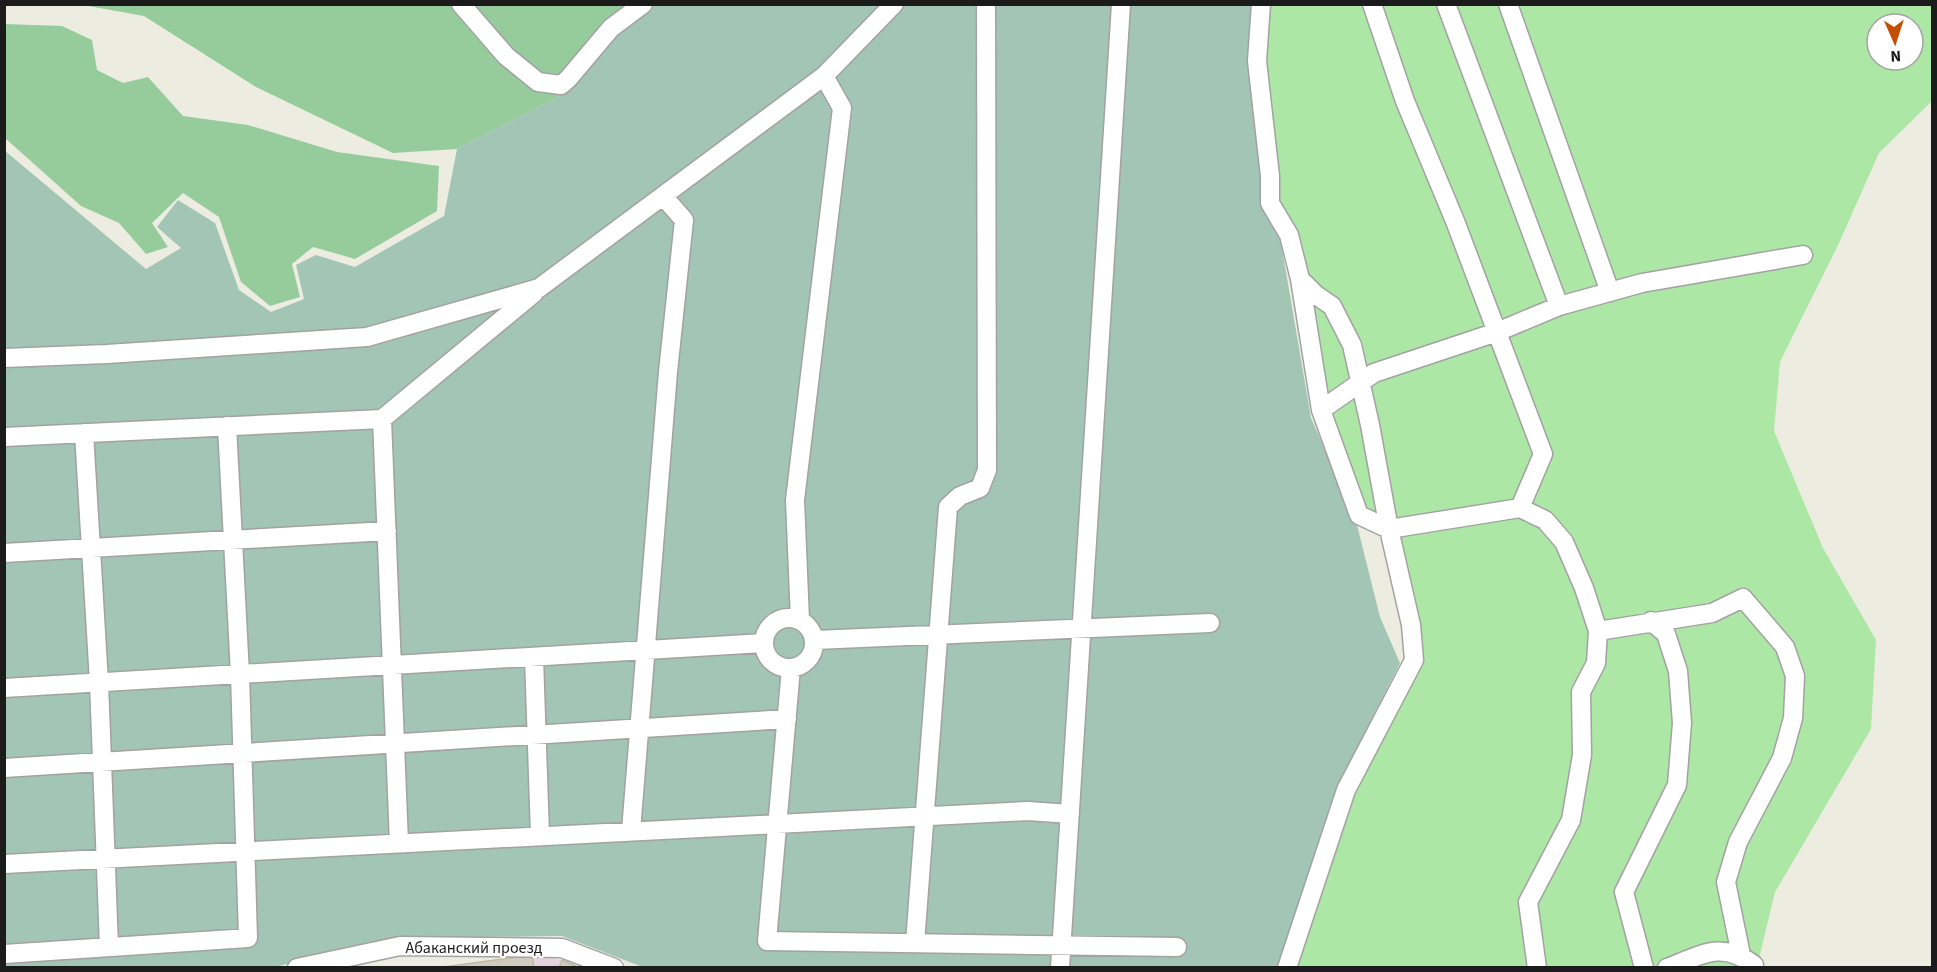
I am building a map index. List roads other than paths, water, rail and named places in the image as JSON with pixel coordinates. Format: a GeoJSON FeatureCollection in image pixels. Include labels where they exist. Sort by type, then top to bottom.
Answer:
{"type":"FeatureCollection","features":[{"type":"Feature","properties":{"kind":"lane"},"geometry":{"type":"LineString","coordinates":[[461,4],[506,56],[530,76],[538,82],[561,85],[611,28],[643,4]]}},
{"type":"Feature","properties":{"kind":"lane"},"geometry":{"type":"LineString","coordinates":[[4,437],[382,419],[539,288],[824,76],[894,4]]}},
{"type":"Feature","properties":{"kind":"lane"},"geometry":{"type":"LineString","coordinates":[[915,943],[948,507],[960,496],[980,488],[987,470],[986,4]]}},
{"type":"Feature","properties":{"kind":"lane"},"geometry":{"type":"LineString","coordinates":[[1060,968],[1121,4]]}},
{"type":"Feature","properties":{"kind":"lane"},"geometry":{"type":"LineString","coordinates":[[1261,4],[1257,61],[1270,176],[1270,203],[1289,236],[1300,279],[1321,410],[1359,515],[1389,529],[1520,508],[1545,520],[1564,542],[1584,588],[1598,631],[1596,663],[1581,692],[1582,755],[1571,820],[1528,902],[1537,968]]}},
{"type":"Feature","properties":{"kind":"lane"},"geometry":{"type":"LineString","coordinates":[[1372,4],[1405,100],[1455,220],[1543,454],[1520,508]]}},
{"type":"Feature","properties":{"kind":"lane"},"geometry":{"type":"LineString","coordinates":[[1446,4],[1559,306]]}},
{"type":"Feature","properties":{"kind":"lane"},"geometry":{"type":"LineString","coordinates":[[1508,4],[1610,292]]}},
{"type":"Feature","properties":{"kind":"lane"},"geometry":{"type":"LineString","coordinates":[[800,620],[795,500],[842,108],[824,76]]}},
{"type":"Feature","properties":{"kind":"lane"},"geometry":{"type":"LineString","coordinates":[[631,831],[684,220],[663,196]]}},
{"type":"Feature","properties":{"kind":"lane"},"geometry":{"type":"LineString","coordinates":[[1321,410],[1374,373],[1497,332],[1559,306],[1642,283],[1803,255]]}},
{"type":"Feature","properties":{"kind":"lane"},"geometry":{"type":"LineString","coordinates":[[1287,968],[1346,790],[1414,660],[1411,625],[1352,345],[1332,306],[1316,295],[1300,279]]}},
{"type":"Feature","properties":{"kind":"lane"},"geometry":{"type":"LineString","coordinates":[[4,358],[107,354],[367,337],[539,288]]}},
{"type":"Feature","properties":{"kind":"lane"},"geometry":{"type":"LineString","coordinates":[[382,419],[399,843]]}},
{"type":"Feature","properties":{"kind":"lane"},"geometry":{"type":"LineString","coordinates":[[4,954],[248,938],[240,674],[227,426]]}},
{"type":"Feature","properties":{"kind":"lane"},"geometry":{"type":"LineString","coordinates":[[84,433],[99,682],[110,947]]}},
{"type":"Feature","properties":{"kind":"lane"},"geometry":{"type":"LineString","coordinates":[[4,553],[387,531]]}},
{"type":"Feature","properties":{"kind":"lane"},"geometry":{"type":"LineString","coordinates":[[1598,631],[1712,613],[1743,598],[1785,647],[1795,676],[1793,718],[1782,758],[1738,843],[1726,882],[1747,960],[1716,950],[1667,968]]}},
{"type":"Feature","properties":{"kind":"lane"},"geometry":{"type":"LineString","coordinates":[[792,617],[800,620],[807,625],[815,640],[811,656],[799,666],[791,668],[775,664],[765,651],[765,634],[769,627],[783,618],[792,617]]}},
{"type":"Feature","properties":{"kind":"lane"},"geometry":{"type":"LineString","coordinates":[[1644,968],[1624,892],[1677,785],[1682,723],[1678,671],[1666,634],[1651,621]]}},
{"type":"Feature","properties":{"kind":"lane"},"geometry":{"type":"LineString","coordinates":[[815,640],[1210,623]]}},
{"type":"Feature","properties":{"kind":"lane"},"geometry":{"type":"LineString","coordinates":[[4,688],[764,643]]}},
{"type":"Feature","properties":{"kind":"lane"},"geometry":{"type":"LineString","coordinates":[[534,657],[540,835]]}},
{"type":"Feature","properties":{"kind":"lane"},"geometry":{"type":"LineString","coordinates":[[791,668],[767,941],[1177,947]]}},
{"type":"Feature","properties":{"kind":"lane"},"geometry":{"type":"LineString","coordinates":[[4,768],[787,719]]}},
{"type":"Feature","properties":{"kind":"lane"},"geometry":{"type":"LineString","coordinates":[[4,864],[1028,811],[1070,814]]}},
{"type":"Feature","properties":{"kind":"lane","name":"Абаканский проезд"},"geometry":{"type":"LineString","coordinates":[[297,968],[400,946],[562,948],[614,968]]}}]}
